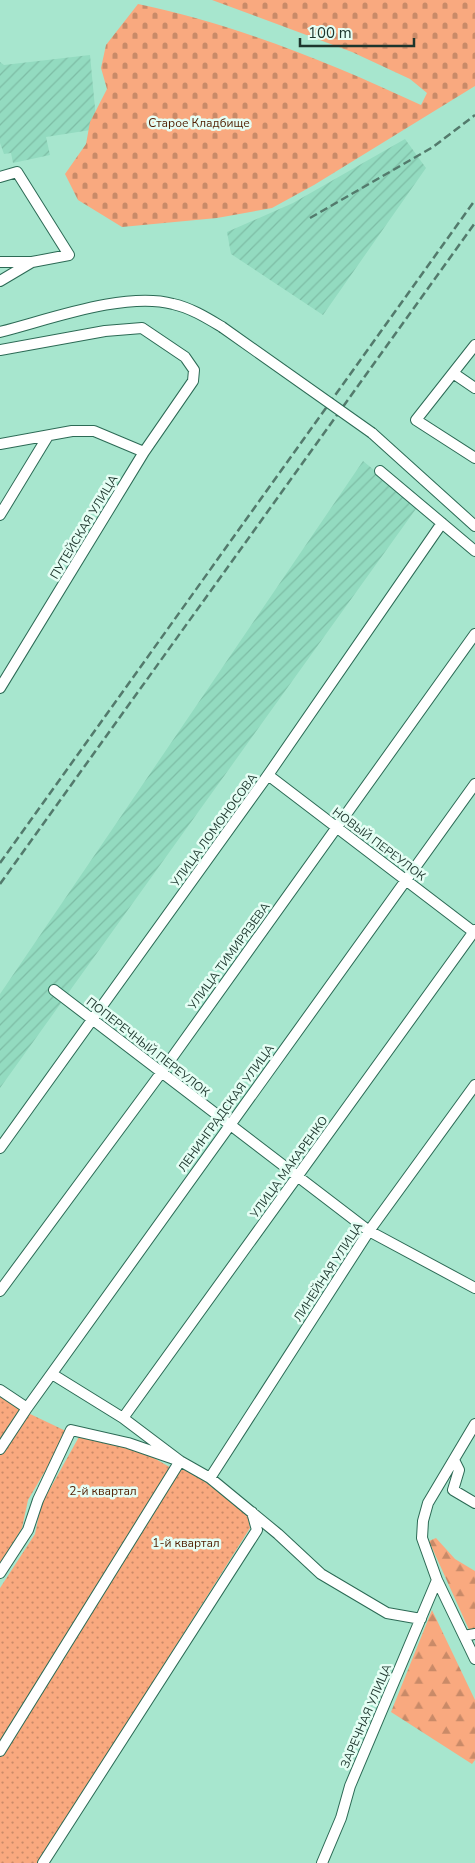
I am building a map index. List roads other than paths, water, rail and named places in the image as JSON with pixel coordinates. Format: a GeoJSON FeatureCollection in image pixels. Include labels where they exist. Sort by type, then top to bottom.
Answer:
{"type":"FeatureCollection","features":[{"type":"Feature","properties":{"kind":"street"},"geometry":{"type":"LineString","coordinates":[[0,177],[17,172],[69,255],[32,262],[0,262]]}},
{"type":"Feature","properties":{"kind":"street"},"geometry":{"type":"LineString","coordinates":[[0,281],[32,262]]}},
{"type":"Feature","properties":{"kind":"street"},"geometry":{"type":"LineString","coordinates":[[0,332],[111,304],[139,302],[172,304],[201,315],[222,327],[372,433],[475,526]]}},
{"type":"Feature","properties":{"kind":"street","name":"ПУТЕЙСКАЯ УЛИЦА"},"geometry":{"type":"LineString","coordinates":[[0,350],[105,331],[142,328],[185,357],[194,370],[193,381],[144,452],[0,688]]}},
{"type":"Feature","properties":{"kind":"street"},"geometry":{"type":"LineString","coordinates":[[475,344],[416,420],[475,458]]}},
{"type":"Feature","properties":{"kind":"street"},"geometry":{"type":"LineString","coordinates":[[453,373],[475,388]]}},
{"type":"Feature","properties":{"kind":"street"},"geometry":{"type":"LineString","coordinates":[[0,444],[72,431],[94,431],[144,452]]}},
{"type":"Feature","properties":{"kind":"street"},"geometry":{"type":"LineString","coordinates":[[0,515],[48,436]]}},
{"type":"Feature","properties":{"kind":"street"},"geometry":{"type":"LineString","coordinates":[[380,471],[475,551]]}},
{"type":"Feature","properties":{"kind":"street","name":"УЛИЦА ЛОМОНОСОВА"},"geometry":{"type":"LineString","coordinates":[[0,1148],[268,775],[442,523]]}},
{"type":"Feature","properties":{"kind":"street","name":"УЛИЦА ТИМИРЯЗЕВА"},"geometry":{"type":"LineString","coordinates":[[0,1291],[161,1073],[475,634]]}},
{"type":"Feature","properties":{"kind":"street","name":"НОВЫЙ ПЕРЕУЛОК"},"geometry":{"type":"LineString","coordinates":[[268,775],[475,931]]}},
{"type":"Feature","properties":{"kind":"street","name":"ЛЕНИНГРАДСКАЯ УЛИЦА"},"geometry":{"type":"LineString","coordinates":[[0,1449],[27,1408],[475,784]]}},
{"type":"Feature","properties":{"kind":"street","name":"УЛИЦА МАКАРЕНКО"},"geometry":{"type":"LineString","coordinates":[[123,1418],[475,931]]}},
{"type":"Feature","properties":{"kind":"street","name":"ПОПЕРЕЧНЫЙ ПЕРЕУЛОК"},"geometry":{"type":"LineString","coordinates":[[54,990],[229,1126],[369,1231],[475,1288]]}},
{"type":"Feature","properties":{"kind":"street","name":"ЛИНЕЙНАЯ УЛИЦА"},"geometry":{"type":"LineString","coordinates":[[210,1478],[369,1231],[475,1084]]}},
{"type":"Feature","properties":{"kind":"street"},"geometry":{"type":"LineString","coordinates":[[52,1374],[123,1418],[180,1461],[210,1478],[252,1512],[320,1574],[387,1613],[421,1619]]}},
{"type":"Feature","properties":{"kind":"street"},"geometry":{"type":"LineString","coordinates":[[0,1390],[27,1408]]}},
{"type":"Feature","properties":{"kind":"street"},"geometry":{"type":"LineString","coordinates":[[475,1424],[428,1503],[423,1521],[422,1538],[437,1580],[475,1659]]}},
{"type":"Feature","properties":{"kind":"street"},"geometry":{"type":"LineString","coordinates":[[0,1573],[28,1530],[38,1500],[71,1430],[128,1443],[180,1461]]}},
{"type":"Feature","properties":{"kind":"street"},"geometry":{"type":"LineString","coordinates":[[454,1460],[459,1470],[453,1490],[475,1503]]}},
{"type":"Feature","properties":{"kind":"street"},"geometry":{"type":"LineString","coordinates":[[0,1751],[180,1461]]}},
{"type":"Feature","properties":{"kind":"street"},"geometry":{"type":"LineString","coordinates":[[43,1863],[257,1530],[252,1512]]}},
{"type":"Feature","properties":{"kind":"street","name":"ЗАРЕЧНАЯ УЛИЦА"},"geometry":{"type":"LineString","coordinates":[[322,1863],[341,1818],[350,1786],[437,1580]]}},
{"type":"Feature","properties":{"kind":"street"},"geometry":{"type":"LineString","coordinates":[[464,1636],[475,1634]]}},
{"type":"Feature","properties":{"kind":"railway"},"geometry":{"type":"LineString","coordinates":[[310,218],[433,147],[475,115]]}},
{"type":"Feature","properties":{"kind":"railway"},"geometry":{"type":"LineString","coordinates":[[0,863],[475,200]]}},
{"type":"Feature","properties":{"kind":"railway"},"geometry":{"type":"LineString","coordinates":[[0,884],[475,223]]}},
{"type":"Feature","properties":{"kind":"park label","name":"Старое Кладбище"},"geometry":{"type":"Point","coordinates":[199,123]}},
{"type":"Feature","properties":{"kind":"park label","name":"2-й квартал"},"geometry":{"type":"Point","coordinates":[103,1491]}},
{"type":"Feature","properties":{"kind":"park label","name":"1-й квартал"},"geometry":{"type":"Point","coordinates":[186,1543]}}]}
